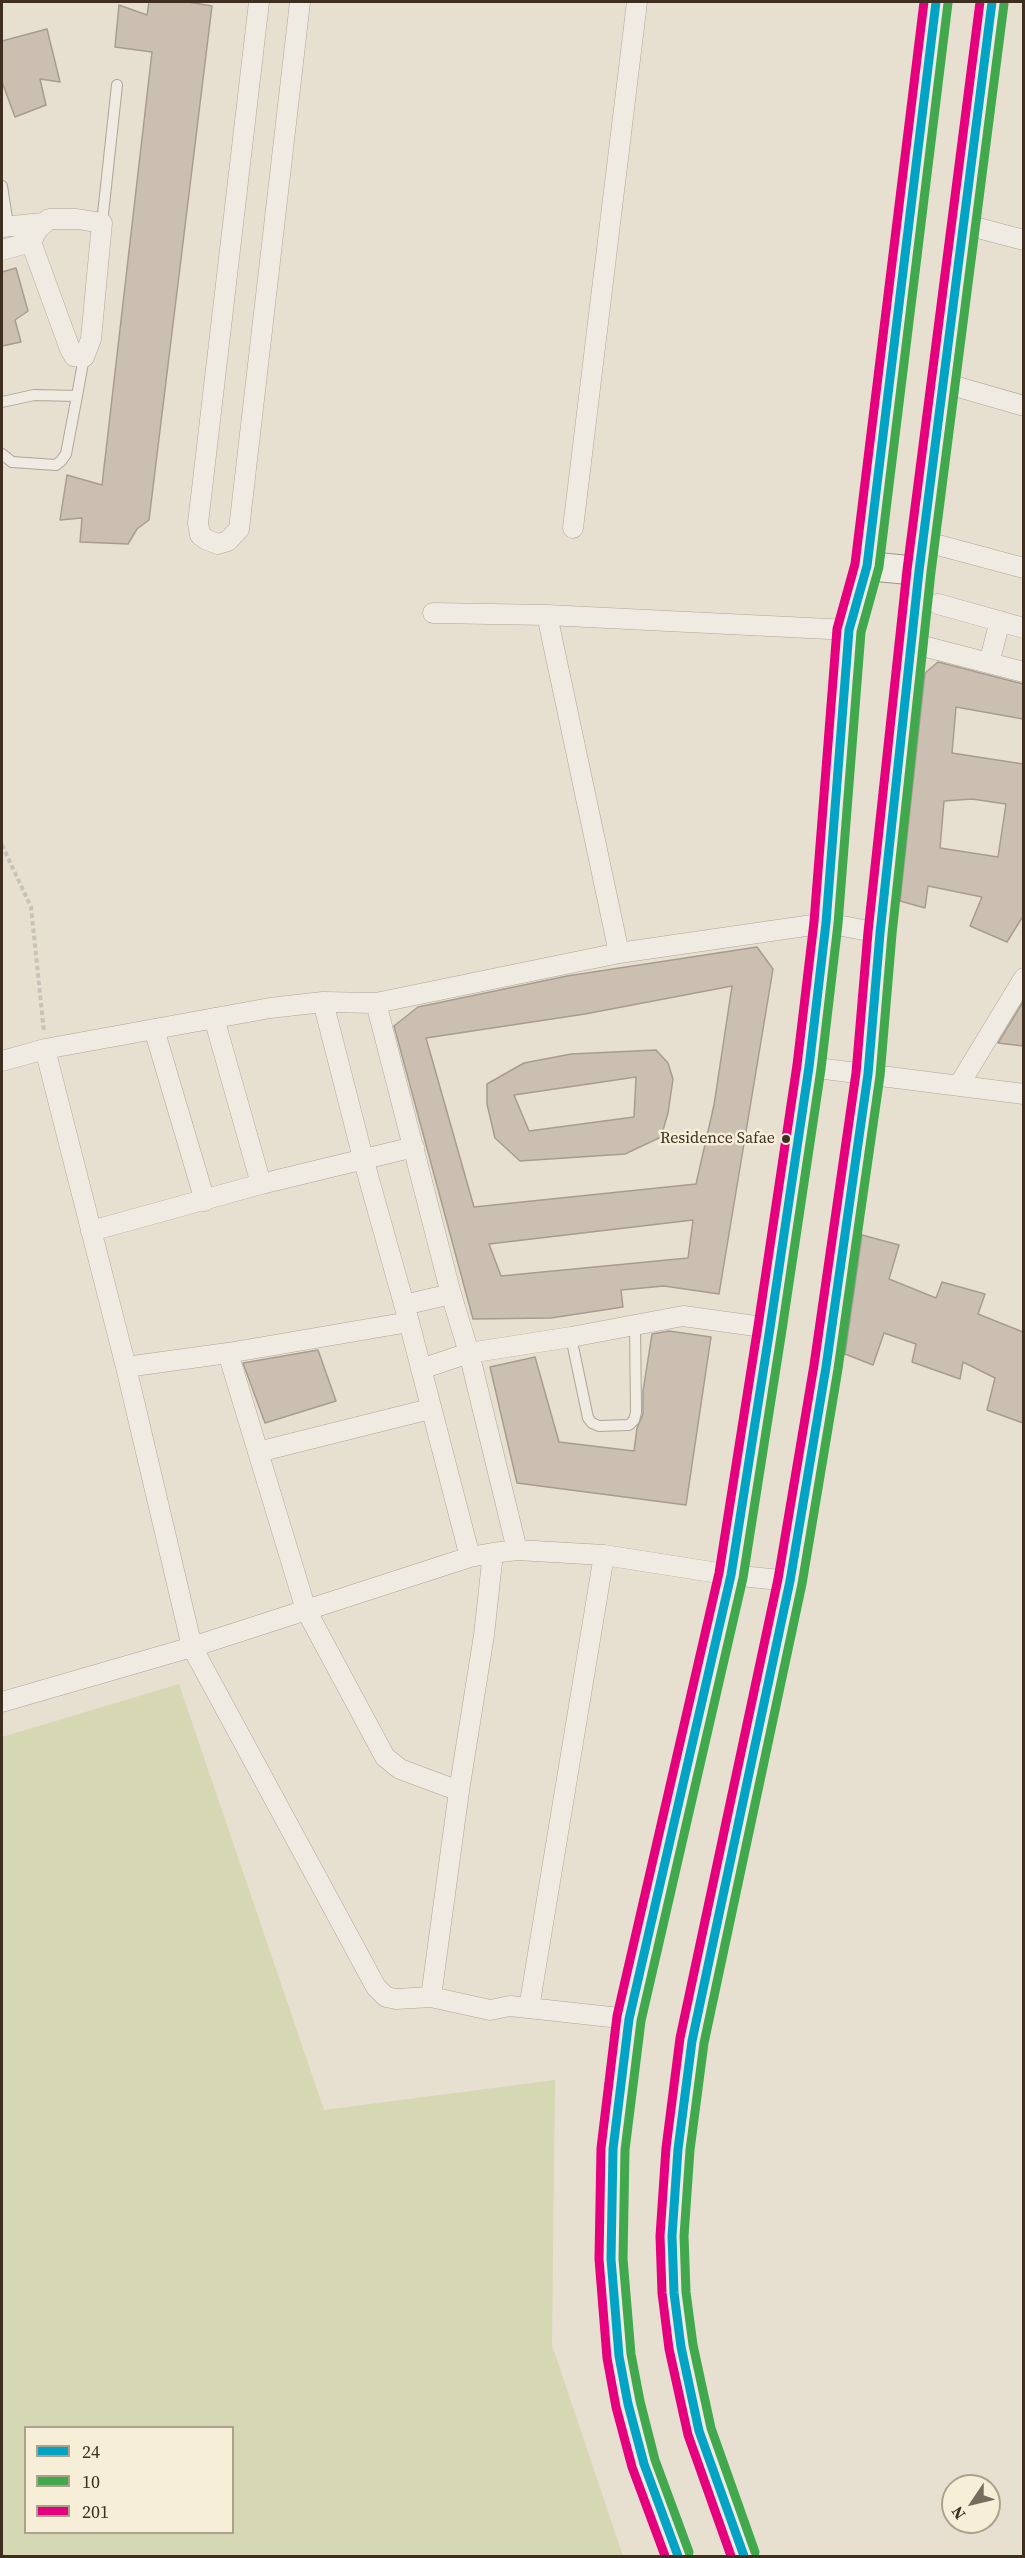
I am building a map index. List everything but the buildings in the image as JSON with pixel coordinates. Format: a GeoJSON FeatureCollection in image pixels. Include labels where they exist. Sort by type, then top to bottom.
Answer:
{"type":"FeatureCollection","features":[{"type":"Feature","properties":{"kind":"main road"},"geometry":{"type":"LineString","coordinates":[[678,2556],[644,2464],[628,2404],[614,2313],[612,2259],[614,2150],[629,2019],[731,1575],[770,1328],[809,1067],[826,923],[849,630],[867,566],[936,2]]}},
{"type":"Feature","properties":{"kind":"main road"},"geometry":{"type":"LineString","coordinates":[[744,2556],[699,2431],[688,2387],[674,2293],[672,2236],[678,2149],[692,2041],[790,1581],[826,1367],[868,1074],[880,933],[919,571],[992,2]]}},
{"type":"Feature","properties":{"kind":"main road"},"geometry":{"type":"LineString","coordinates":[[867,566],[919,571]]}},
{"type":"Feature","properties":{"kind":"street"},"geometry":{"type":"LineString","coordinates":[[259,2],[198,524],[200,535],[218,544],[228,541],[239,529],[300,2]]}},
{"type":"Feature","properties":{"kind":"street"},"geometry":{"type":"LineString","coordinates":[[573,528],[637,2]]}},
{"type":"Feature","properties":{"kind":"street"},"geometry":{"type":"LineString","coordinates":[[2,250],[31,242],[43,223],[49,219],[102,223],[91,339],[84,357],[74,356],[69,349],[31,242]]}},
{"type":"Feature","properties":{"kind":"street"},"geometry":{"type":"LineString","coordinates":[[5,226],[43,223]]}},
{"type":"Feature","properties":{"kind":"street"},"geometry":{"type":"LineString","coordinates":[[963,224],[1023,240]]}},
{"type":"Feature","properties":{"kind":"street"},"geometry":{"type":"LineString","coordinates":[[944,383],[1023,406]]}},
{"type":"Feature","properties":{"kind":"street"},"geometry":{"type":"LineString","coordinates":[[923,541],[1023,568]]}},
{"type":"Feature","properties":{"kind":"street"},"geometry":{"type":"LineString","coordinates":[[938,604],[1023,628]]}},
{"type":"Feature","properties":{"kind":"street"},"geometry":{"type":"LineString","coordinates":[[433,614],[547,615],[849,630]]}},
{"type":"Feature","properties":{"kind":"street"},"geometry":{"type":"LineString","coordinates":[[547,615],[619,953]]}},
{"type":"Feature","properties":{"kind":"street"},"geometry":{"type":"LineString","coordinates":[[989,663],[1000,621]]}},
{"type":"Feature","properties":{"kind":"street"},"geometry":{"type":"LineString","coordinates":[[911,643],[1023,672]]}},
{"type":"Feature","properties":{"kind":"street"},"geometry":{"type":"LineString","coordinates":[[2,1061],[45,1049],[270,1008],[324,1002],[376,1003],[619,953],[826,923],[880,933]]}},
{"type":"Feature","properties":{"kind":"street"},"geometry":{"type":"LineString","coordinates":[[959,1085],[1023,978]]}},
{"type":"Feature","properties":{"kind":"street"},"geometry":{"type":"LineString","coordinates":[[324,1002],[363,1158],[407,1313],[470,1557]]}},
{"type":"Feature","properties":{"kind":"street"},"geometry":{"type":"LineString","coordinates":[[376,1003],[451,1294],[469,1353],[518,1550]]}},
{"type":"Feature","properties":{"kind":"street"},"geometry":{"type":"LineString","coordinates":[[214,1018],[261,1184]]}},
{"type":"Feature","properties":{"kind":"street"},"geometry":{"type":"LineString","coordinates":[[154,1029],[205,1201]]}},
{"type":"Feature","properties":{"kind":"street"},"geometry":{"type":"LineString","coordinates":[[45,1049],[126,1367],[192,1647],[376,1987],[386,1997],[396,1999],[431,1997],[490,2010],[510,2006],[629,2019]]}},
{"type":"Feature","properties":{"kind":"street"},"geometry":{"type":"LineString","coordinates":[[809,1067],[1023,1094]]}},
{"type":"Feature","properties":{"kind":"street"},"geometry":{"type":"LineString","coordinates":[[91,1232],[261,1184],[414,1147]]}},
{"type":"Feature","properties":{"kind":"street"},"geometry":{"type":"LineString","coordinates":[[126,1367],[228,1353],[407,1313],[451,1294]]}},
{"type":"Feature","properties":{"kind":"street"},"geometry":{"type":"LineString","coordinates":[[421,1369],[469,1353],[683,1316],[770,1328]]}},
{"type":"Feature","properties":{"kind":"street"},"geometry":{"type":"LineString","coordinates":[[228,1353],[306,1610],[385,1757],[400,1769],[459,1791]]}},
{"type":"Feature","properties":{"kind":"street"},"geometry":{"type":"LineString","coordinates":[[258,1452],[430,1408]]}},
{"type":"Feature","properties":{"kind":"street"},"geometry":{"type":"LineString","coordinates":[[2,1702],[192,1647],[470,1557],[493,1553],[518,1550],[604,1555],[731,1575],[790,1581]]}},
{"type":"Feature","properties":{"kind":"street"},"geometry":{"type":"LineString","coordinates":[[431,1997],[459,1791],[484,1635],[493,1553]]}},
{"type":"Feature","properties":{"kind":"street"},"geometry":{"type":"LineString","coordinates":[[529,2008],[604,1555]]}},
{"type":"Feature","properties":{"kind":"lane"},"geometry":{"type":"LineString","coordinates":[[102,223],[117,85]]}},
{"type":"Feature","properties":{"kind":"lane"},"geometry":{"type":"LineString","coordinates":[[2,186],[5,226]]}},
{"type":"Feature","properties":{"kind":"lane"},"geometry":{"type":"LineString","coordinates":[[2,454],[12,462],[56,465],[61,461],[66,454],[84,357]]}},
{"type":"Feature","properties":{"kind":"lane"},"geometry":{"type":"LineString","coordinates":[[2,402],[34,395],[76,396]]}},
{"type":"Feature","properties":{"kind":"lane"},"geometry":{"type":"LineString","coordinates":[[571,1337],[588,1418],[599,1426],[628,1425],[634,1420],[636,1412],[635,1325]]}},
{"type":"Feature","properties":{"kind":"path"},"geometry":{"type":"LineString","coordinates":[[2,845],[31,907],[45,1049]]}},
{"type":"Feature","properties":{"kind":"green space"},"geometry":{"type":"Polygon","coordinates":[[[179,1684],[324,2110],[555,2080],[552,2345],[623,2556],[2,2556],[2,1737],[179,1684]]]}},
{"type":"Feature","properties":{"kind":"transit line","name":"201"},"geometry":{"type":"LineString","coordinates":[[665,2556],[632,2467],[616,2407],[607,2358],[599,2259],[601,2148],[617,2016],[719,1573],[758,1326],[797,1065],[814,922],[837,629],[855,564],[924,2]]}},
{"type":"Feature","properties":{"kind":"transit line","name":"24"},"geometry":{"type":"LineString","coordinates":[[678,2556],[644,2464],[628,2404],[619,2356],[611,2259],[613,2149],[629,2019],[731,1575],[770,1328],[809,1067],[826,923],[849,630],[867,566],[936,2]]}},
{"type":"Feature","properties":{"kind":"transit line","name":"201"},"geometry":{"type":"LineString","coordinates":[[731,2556],[688,2435],[669,2349],[662,2293],[660,2236],[666,2148],[680,2038],[778,1579],[814,1365],[856,1073],[868,932],[907,570],[980,2]]}},
{"type":"Feature","properties":{"kind":"transit line","name":"24"},"geometry":{"type":"LineString","coordinates":[[744,2556],[699,2431],[681,2347],[674,2293],[672,2236],[678,2149],[692,2041],[790,1581],[826,1367],[868,1074],[880,933],[919,571],[992,2]]}},
{"type":"Feature","properties":{"kind":"transit line","name":"10"},"geometry":{"type":"LineString","coordinates":[[689,2552],[655,2460],[631,2354],[623,2259],[625,2150],[641,2021],[743,1578],[782,1330],[821,1069],[838,924],[861,632],[879,567],[948,3]]}},
{"type":"Feature","properties":{"kind":"transit line","name":"10"},"geometry":{"type":"LineString","coordinates":[[755,2552],[711,2428],[693,2345],[686,2292],[684,2236],[690,2150],[704,2043],[802,1584],[838,1369],[880,1076],[892,934],[931,572],[1004,4]]}},
{"type":"Feature","properties":{"kind":"place","name":"Residence Safae"},"geometry":{"type":"Point","coordinates":[786,1139]}}]}
